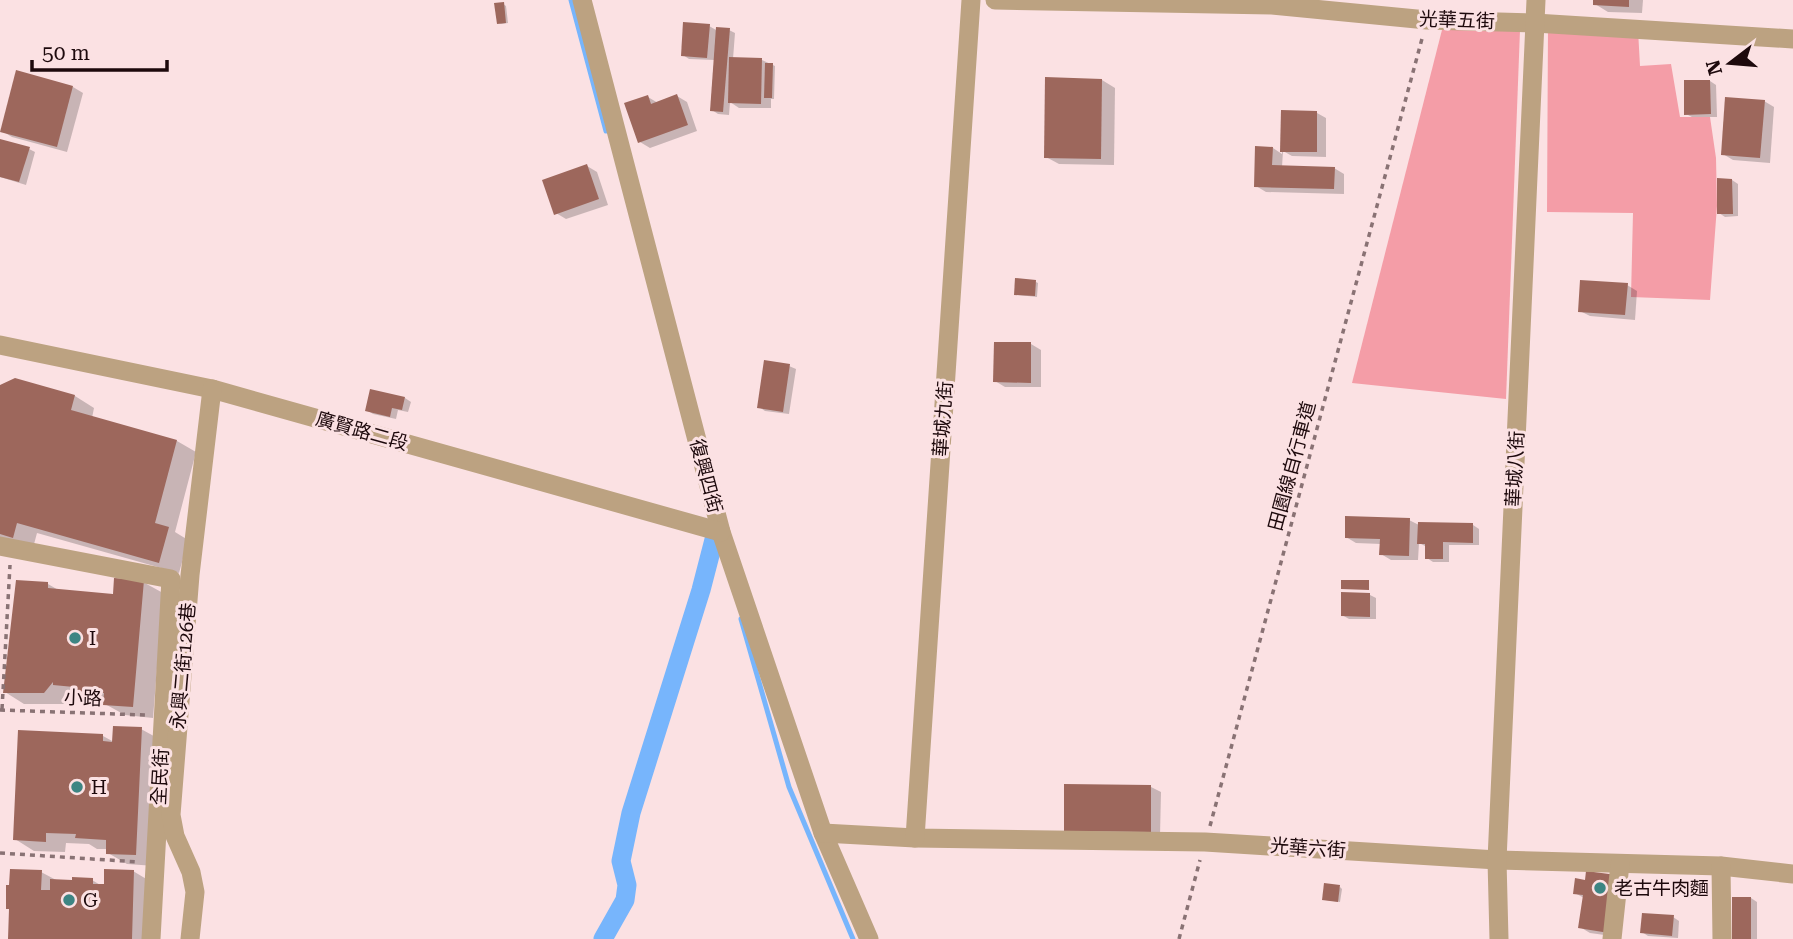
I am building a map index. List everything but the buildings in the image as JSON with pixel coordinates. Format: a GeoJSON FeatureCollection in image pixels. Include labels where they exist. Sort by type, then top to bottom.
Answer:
{"type":"FeatureCollection","features":[{"type":"Feature","properties":{"kind":"street","name":"復興四街"},"geometry":{"type":"LineString","coordinates":[[582,0],[721,532],[823,832],[869,939]]}},
{"type":"Feature","properties":{"kind":"street","name":"華城九街"},"geometry":{"type":"LineString","coordinates":[[915,838],[971,0]]}},
{"type":"Feature","properties":{"kind":"street","name":"光華五街"},"geometry":{"type":"LineString","coordinates":[[995,0],[1272,5],[1427,20],[1535,23],[1793,39]]}},
{"type":"Feature","properties":{"kind":"street","name":"華城八街"},"geometry":{"type":"LineString","coordinates":[[1499,939],[1497,860],[1536,0]]}},
{"type":"Feature","properties":{"kind":"street","name":"廣賢路二段"},"geometry":{"type":"LineString","coordinates":[[0,345],[212,389],[721,532]]}},
{"type":"Feature","properties":{"kind":"street","name":"永興二街126巷"},"geometry":{"type":"LineString","coordinates":[[190,939],[195,892],[191,872],[175,836],[171,815],[190,575],[212,389]]}},
{"type":"Feature","properties":{"kind":"street","name":"全民街"},"geometry":{"type":"LineString","coordinates":[[5,548],[172,579],[150,939]]}},
{"type":"Feature","properties":{"kind":"street","name":"光華六街"},"geometry":{"type":"LineString","coordinates":[[823,832],[915,838],[1205,842],[1497,860],[1721,866],[1793,874]]}},
{"type":"Feature","properties":{"kind":"street"},"geometry":{"type":"LineString","coordinates":[[1612,939],[1620,864]]}},
{"type":"Feature","properties":{"kind":"street"},"geometry":{"type":"LineString","coordinates":[[1721,866],[1722,939]]}},
{"type":"Feature","properties":{"kind":"path","name":"田園線自行車道"},"geometry":{"type":"LineString","coordinates":[[1179,939],[1427,20]]}},
{"type":"Feature","properties":{"kind":"path","name":"小路"},"geometry":{"type":"LineString","coordinates":[[5,548],[1,710],[163,715]]}},
{"type":"Feature","properties":{"kind":"path"},"geometry":{"type":"LineString","coordinates":[[0,853],[155,863]]}},
{"type":"Feature","properties":{"kind":"shaded area"},"geometry":{"type":"Polygon","coordinates":[[[1443,26],[1520,30],[1506,399],[1352,383],[1443,26]]]}},
{"type":"Feature","properties":{"kind":"shaded area"},"geometry":{"type":"Polygon","coordinates":[[[1548,26],[1638,30],[1640,66],[1671,64],[1680,117],[1710,117],[1716,158],[1717,206],[1710,300],[1631,297],[1633,213],[1547,212],[1548,26]]]}},
{"type":"Feature","properties":{"kind":"waterway"},"geometry":{"type":"LineString","coordinates":[[571,0],[606,131]]}},
{"type":"Feature","properties":{"kind":"waterway"},"geometry":{"type":"LineString","coordinates":[[603,939],[625,900],[627,885],[621,861],[631,813],[701,590],[716,532]]}},
{"type":"Feature","properties":{"kind":"waterway"},"geometry":{"type":"LineString","coordinates":[[741,619],[789,787],[853,939]]}},
{"type":"Feature","properties":{"kind":"place","name":"I"},"geometry":{"type":"Point","coordinates":[75,638]}},
{"type":"Feature","properties":{"kind":"place","name":"H"},"geometry":{"type":"Point","coordinates":[77,787]}},
{"type":"Feature","properties":{"kind":"place","name":"老古牛肉麵"},"geometry":{"type":"Point","coordinates":[1600,888]}},
{"type":"Feature","properties":{"kind":"place","name":"G"},"geometry":{"type":"Point","coordinates":[69,900]}}]}
